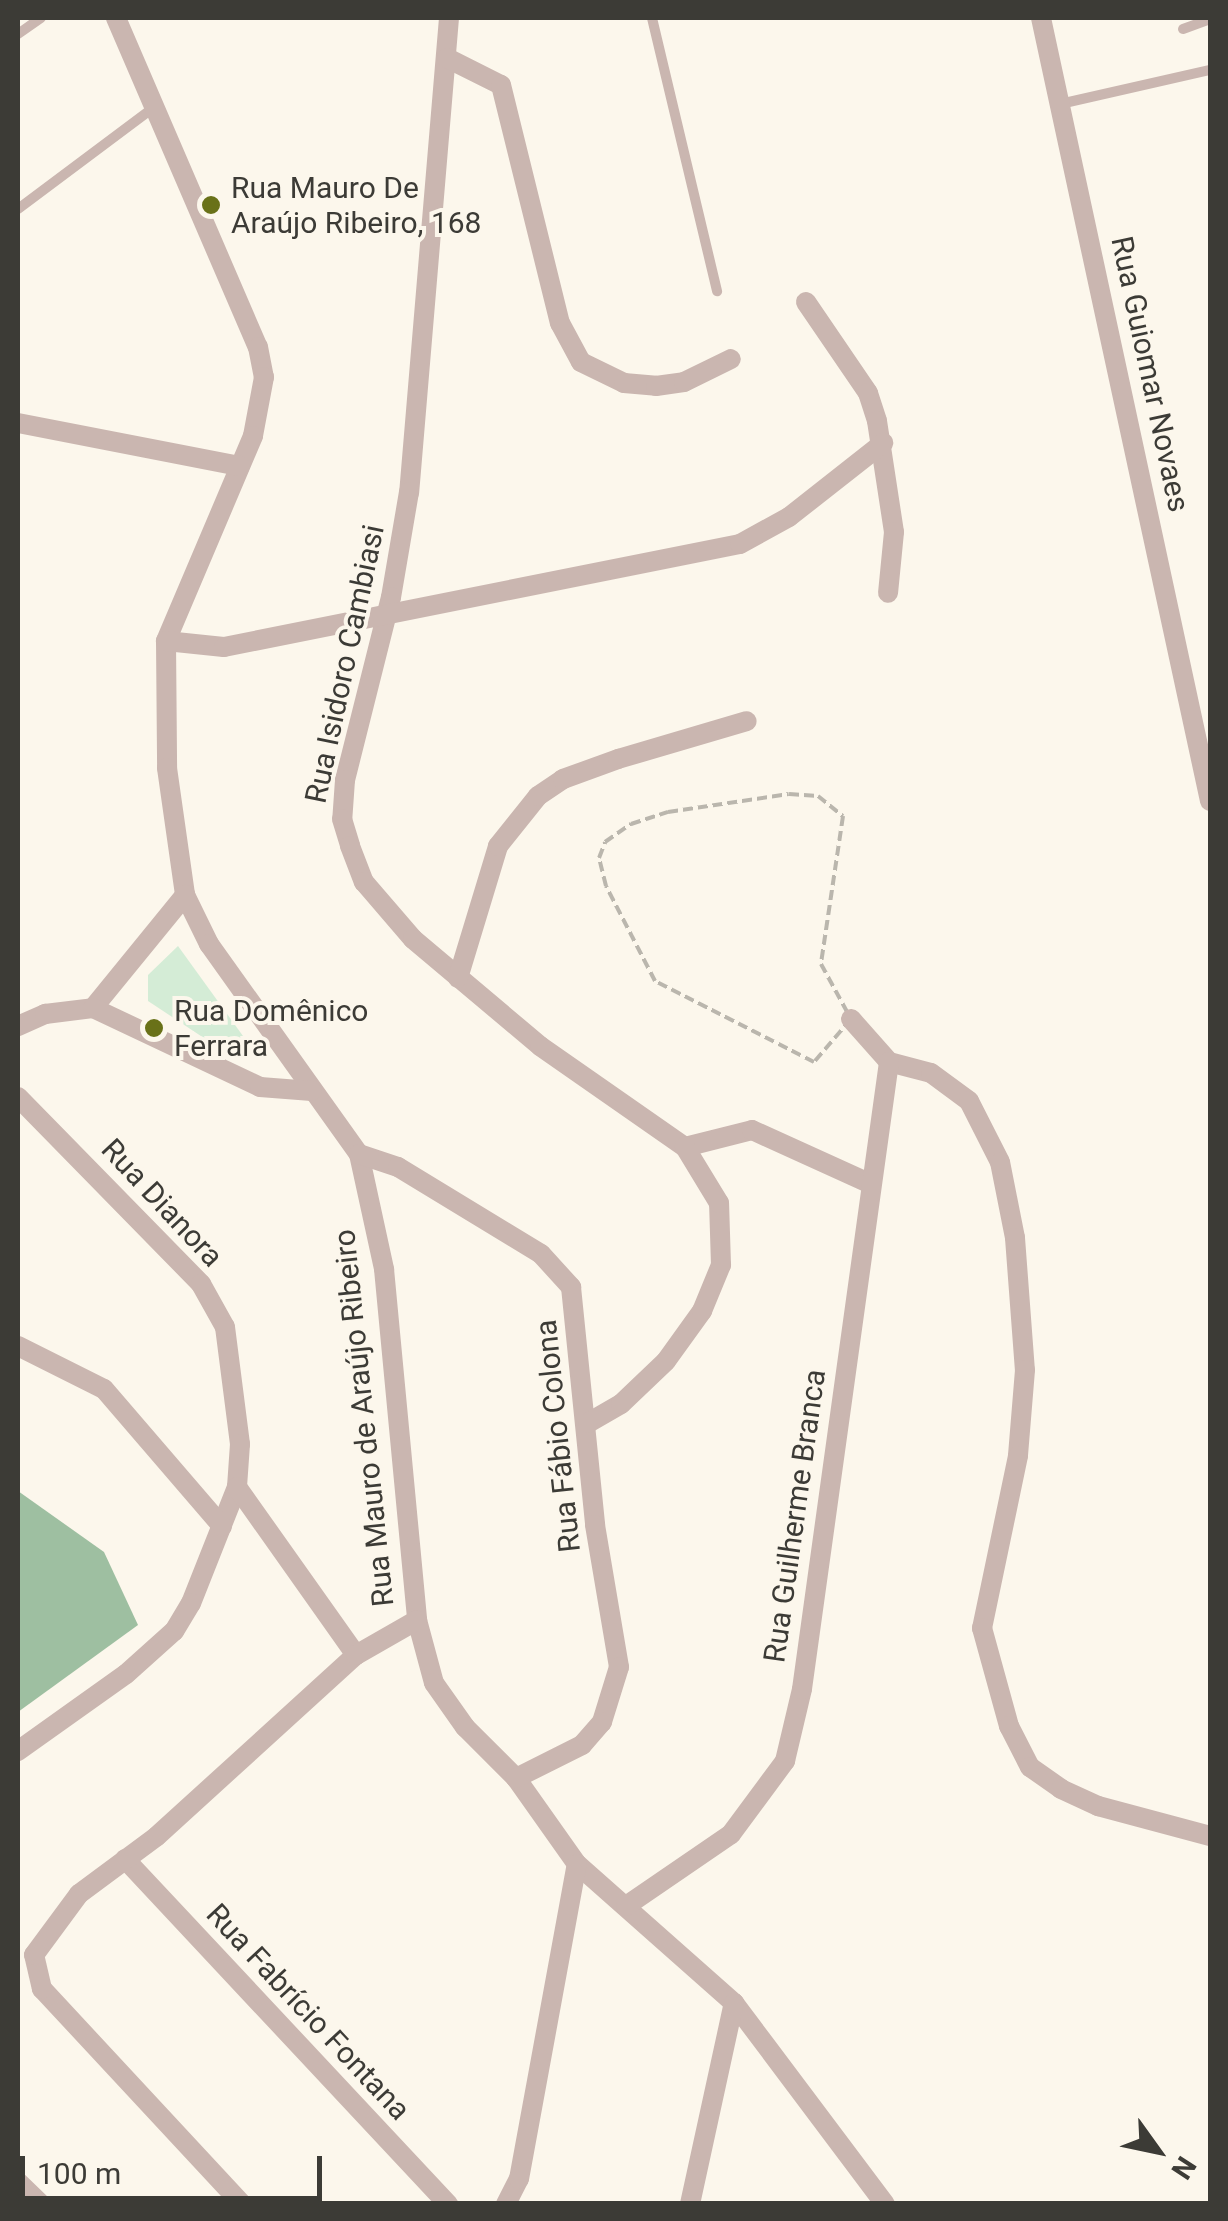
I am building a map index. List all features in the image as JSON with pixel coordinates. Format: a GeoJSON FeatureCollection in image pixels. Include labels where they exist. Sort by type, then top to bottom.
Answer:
{"type":"FeatureCollection","features":[{"type":"Feature","properties":{"kind":"street","name":"Rua Mauro de Araújo Ribeiro"},"geometry":{"type":"LineString","coordinates":[[116,18],[258,348],[264,405],[166,642],[167,768],[185,895],[209,944],[358,1154],[384,1269],[417,1620],[434,1683],[466,1727],[516,1778],[577,1864],[734,2002],[886,2204]]}},
{"type":"Feature","properties":{"kind":"street","name":"Rua Isidoro Cambiasi"},"geometry":{"type":"LineString","coordinates":[[448,18],[422,374],[387,613],[345,780],[342,819],[364,882],[458,978],[540,1046],[685,1146]]}},
{"type":"Feature","properties":{"kind":"street","name":"Rua Guiomar Novaes"},"geometry":{"type":"LineString","coordinates":[[1041,18],[1201,712],[1210,802]]}},
{"type":"Feature","properties":{"kind":"street"},"geometry":{"type":"LineString","coordinates":[[447,58],[501,85],[560,324],[581,362],[624,383],[656,386],[684,382],[731,358]]}},
{"type":"Feature","properties":{"kind":"street"},"geometry":{"type":"LineString","coordinates":[[806,302],[868,393],[882,443],[894,532],[888,593]]}},
{"type":"Feature","properties":{"kind":"street"},"geometry":{"type":"LineString","coordinates":[[18,423],[240,466]]}},
{"type":"Feature","properties":{"kind":"street"},"geometry":{"type":"LineString","coordinates":[[166,642],[224,647],[740,544],[789,516],[882,443]]}},
{"type":"Feature","properties":{"kind":"street"},"geometry":{"type":"LineString","coordinates":[[458,978],[498,846],[538,796],[599,766],[747,721]]}},
{"type":"Feature","properties":{"kind":"street"},"geometry":{"type":"LineString","coordinates":[[93,1008],[185,895]]}},
{"type":"Feature","properties":{"kind":"street"},"geometry":{"type":"LineString","coordinates":[[18,1026],[45,1014],[93,1008],[260,1086],[312,1091]]}},
{"type":"Feature","properties":{"kind":"street"},"geometry":{"type":"LineString","coordinates":[[851,1019],[889,1062],[931,1073],[970,1101],[1000,1162],[1015,1238],[1025,1370],[1018,1456],[982,1628],[1009,1726],[1030,1767],[1061,1789],[1098,1806],[1210,1836]]}},
{"type":"Feature","properties":{"kind":"street","name":"Rua Guilherme Branca"},"geometry":{"type":"LineString","coordinates":[[626,1906],[731,1834],[786,1761],[802,1689],[889,1062]]}},
{"type":"Feature","properties":{"kind":"street","name":"Rua Dianora"},"geometry":{"type":"LineString","coordinates":[[18,1097],[156,1232],[201,1284],[225,1327],[235,1368],[236,1487]]}},
{"type":"Feature","properties":{"kind":"street"},"geometry":{"type":"LineString","coordinates":[[588,1423],[621,1404],[666,1361],[702,1311],[721,1265],[719,1203],[685,1146],[752,1130],[871,1184]]}},
{"type":"Feature","properties":{"kind":"street","name":"Rua Fábio Colona"},"geometry":{"type":"LineString","coordinates":[[358,1154],[398,1167],[556,1267],[571,1287],[579,1322],[595,1525],[618,1636],[616,1693],[582,1745],[516,1778]]}},
{"type":"Feature","properties":{"kind":"street"},"geometry":{"type":"LineString","coordinates":[[18,1346],[104,1389],[222,1526]]}},
{"type":"Feature","properties":{"kind":"street"},"geometry":{"type":"LineString","coordinates":[[18,1751],[174,1631],[236,1487]]}},
{"type":"Feature","properties":{"kind":"street"},"geometry":{"type":"LineString","coordinates":[[236,1487],[356,1655]]}},
{"type":"Feature","properties":{"kind":"street"},"geometry":{"type":"LineString","coordinates":[[242,2204],[73,2026],[33,1970],[43,1934],[64,1908],[356,1655],[417,1620]]}},
{"type":"Feature","properties":{"kind":"street","name":"Rua Fabrício Fontana"},"geometry":{"type":"LineString","coordinates":[[125,1859],[448,2204]]}},
{"type":"Feature","properties":{"kind":"street"},"geometry":{"type":"LineString","coordinates":[[506,2204],[519,2179],[577,1864]]}},
{"type":"Feature","properties":{"kind":"street"},"geometry":{"type":"LineString","coordinates":[[690,2204],[734,2002]]}},
{"type":"Feature","properties":{"kind":"street"},"geometry":{"type":"LineString","coordinates":[[18,2182],[41,2204]]}},
{"type":"Feature","properties":{"kind":"lane"},"geometry":{"type":"LineString","coordinates":[[18,34],[42,18]]}},
{"type":"Feature","properties":{"kind":"lane"},"geometry":{"type":"LineString","coordinates":[[652,18],[717,290]]}},
{"type":"Feature","properties":{"kind":"lane"},"geometry":{"type":"LineString","coordinates":[[1183,29],[1210,19]]}},
{"type":"Feature","properties":{"kind":"lane"},"geometry":{"type":"LineString","coordinates":[[1060,104],[1210,70]]}},
{"type":"Feature","properties":{"kind":"lane"},"geometry":{"type":"LineString","coordinates":[[18,209],[153,108]]}},
{"type":"Feature","properties":{"kind":"path"},"geometry":{"type":"LineString","coordinates":[[818,796],[843,816],[821,964],[851,1019],[814,1062],[655,981],[606,886],[599,858],[605,842],[668,812],[818,796]]}},
{"type":"Feature","properties":{"kind":"green space"},"geometry":{"type":"Polygon","coordinates":[[[178,946],[254,1052],[249,1056],[216,1046],[148,1001],[148,975],[178,946]]]}},
{"type":"Feature","properties":{"kind":"green space"},"geometry":{"type":"Polygon","coordinates":[[[18,1491],[104,1552],[138,1625],[18,1712],[18,1491]]]}},
{"type":"Feature","properties":{"kind":"place","name":"Rua Mauro De Araújo Ribeiro, 168"},"geometry":{"type":"Point","coordinates":[211,205]}},
{"type":"Feature","properties":{"kind":"place","name":"Rua Domênico Ferrara"},"geometry":{"type":"Point","coordinates":[154,1028]}}]}
